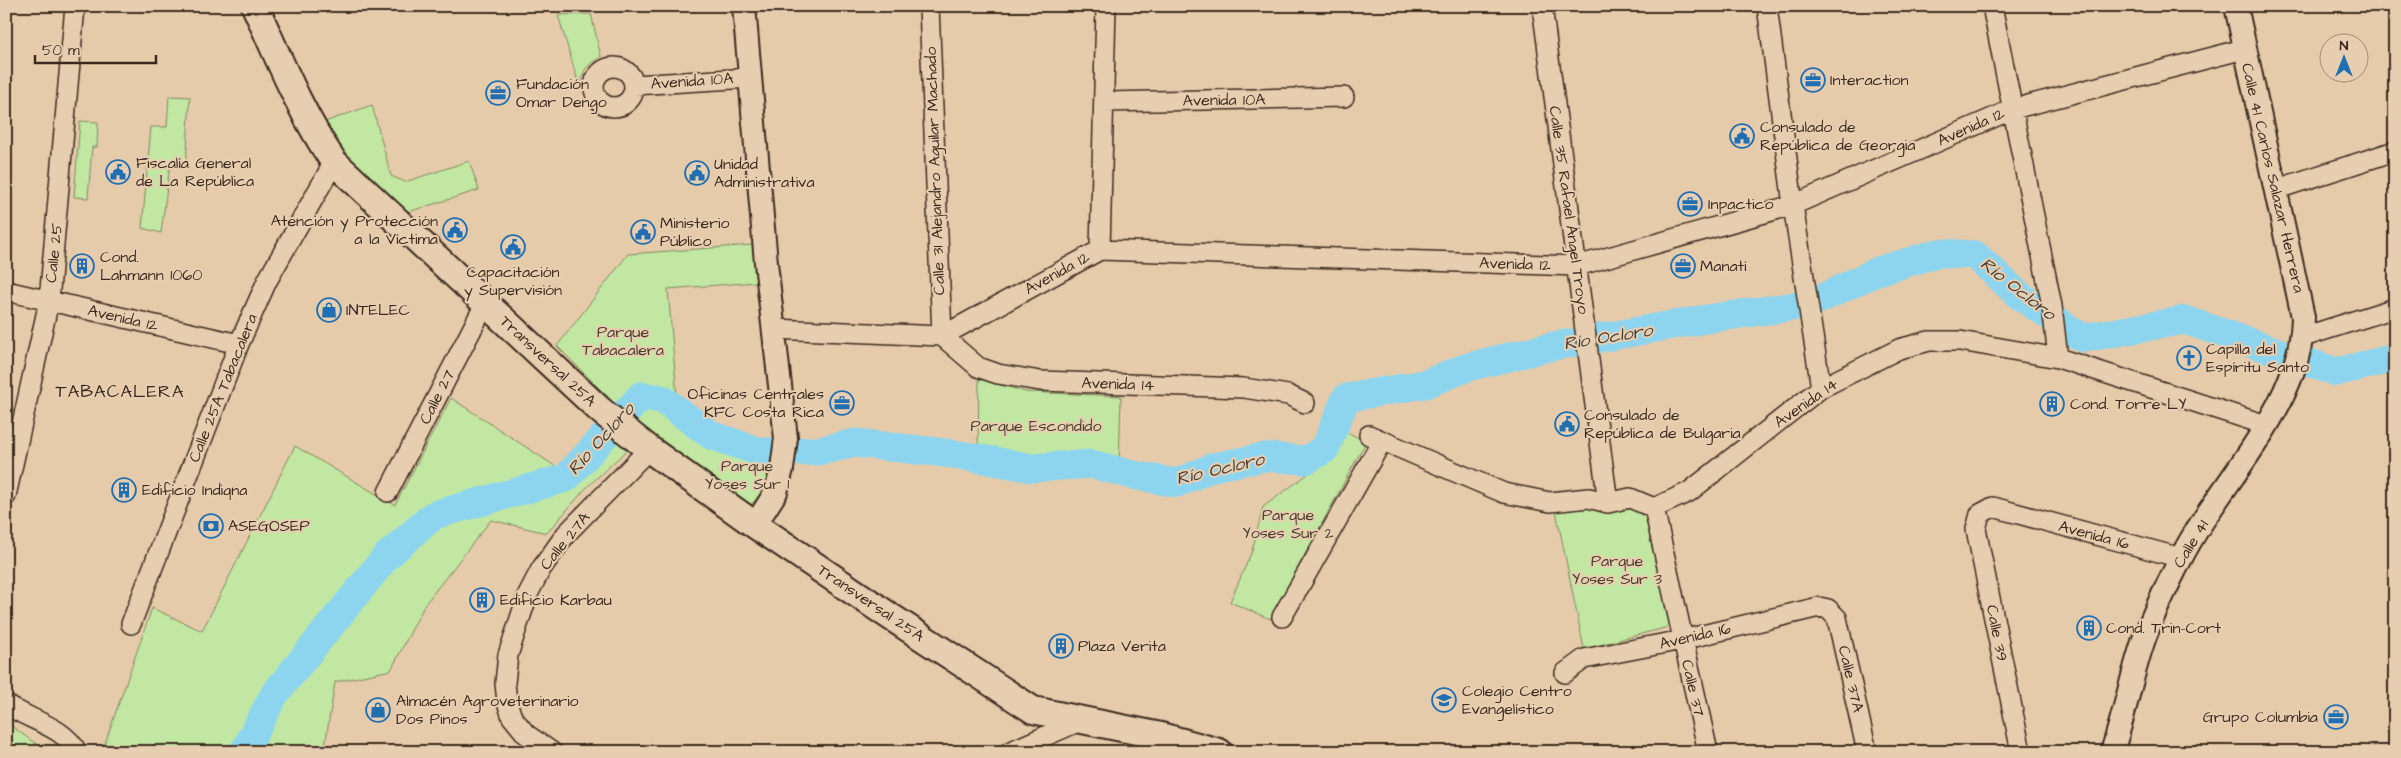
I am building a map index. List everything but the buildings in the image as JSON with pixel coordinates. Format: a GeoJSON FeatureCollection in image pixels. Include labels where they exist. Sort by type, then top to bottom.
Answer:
{"type":"FeatureCollection","features":[{"type":"Feature","properties":{"kind":"main road","name":"Transversal 25A"},"geometry":{"type":"LineString","coordinates":[[256,6],[300,105],[317,138],[334,162],[600,410],[647,447],[755,524],[1033,710],[1161,736],[1219,752]]}},
{"type":"Feature","properties":{"kind":"street","name":"Calle 25"},"geometry":{"type":"LineString","coordinates":[[6,496],[49,301],[75,6]]}},
{"type":"Feature","properties":{"kind":"street"},"geometry":{"type":"LineString","coordinates":[[744,6],[773,329],[786,438],[782,469],[776,492],[755,524]]}},
{"type":"Feature","properties":{"kind":"street","name":"Calle 31 Alejandro Aguilar Machado"},"geometry":{"type":"LineString","coordinates":[[928,6],[942,336]]}},
{"type":"Feature","properties":{"kind":"street"},"geometry":{"type":"LineString","coordinates":[[1100,250],[1106,6]]}},
{"type":"Feature","properties":{"kind":"street","name":"Calle 35 Rafael Ángel Troyo"},"geometry":{"type":"LineString","coordinates":[[1542,6],[1608,504]]}},
{"type":"Feature","properties":{"kind":"street"},"geometry":{"type":"LineString","coordinates":[[1767,6],[1793,205],[1822,388]]}},
{"type":"Feature","properties":{"kind":"street"},"geometry":{"type":"LineString","coordinates":[[1992,6],[2052,306],[2058,358]]}},
{"type":"Feature","properties":{"kind":"street","name":"Calle 41 Carlos Salazar Herrera"},"geometry":{"type":"LineString","coordinates":[[2236,6],[2244,49],[2277,189],[2303,317],[2302,343]]}},
{"type":"Feature","properties":{"kind":"street","name":"Avenida 12"},"geometry":{"type":"LineString","coordinates":[[942,336],[1100,250],[1577,266],[1793,205],[2013,109],[2244,49]]}},
{"type":"Feature","properties":{"kind":"street","name":"Avenida 10A"},"geometry":{"type":"LineString","coordinates":[[634,85],[750,78]]}},
{"type":"Feature","properties":{"kind":"street","name":"Avenida 10A"},"geometry":{"type":"LineString","coordinates":[[1105,102],[1344,97]]}},
{"type":"Feature","properties":{"kind":"street"},"geometry":{"type":"LineString","coordinates":[[2277,189],[2395,151]]}},
{"type":"Feature","properties":{"kind":"street","name":"Calle 25A Tabacalera"},"geometry":{"type":"LineString","coordinates":[[131,624],[239,344],[267,281],[334,162]]}},
{"type":"Feature","properties":{"kind":"street","name":"Avenida 12"},"geometry":{"type":"LineString","coordinates":[[6,291],[239,344]]}},
{"type":"Feature","properties":{"kind":"street","name":"Calle 27"},"geometry":{"type":"LineString","coordinates":[[388,492],[486,302]]}},
{"type":"Feature","properties":{"kind":"street"},"geometry":{"type":"LineString","coordinates":[[2302,343],[2395,308]]}},
{"type":"Feature","properties":{"kind":"street"},"geometry":{"type":"LineString","coordinates":[[773,329],[942,336]]}},
{"type":"Feature","properties":{"kind":"street","name":"Avenida 14"},"geometry":{"type":"LineString","coordinates":[[942,336],[978,367],[998,374],[1040,381],[1244,388],[1288,395],[1304,403]]}},
{"type":"Feature","properties":{"kind":"street","name":"Avenida 14"},"geometry":{"type":"LineString","coordinates":[[1654,508],[1689,492],[1822,388],[1899,349],[1929,341],[1960,341],[2058,358],[2266,425]]}},
{"type":"Feature","properties":{"kind":"street","name":"Calle 41"},"geometry":{"type":"LineString","coordinates":[[2112,752],[2143,642],[2181,558],[2266,425],[2286,388],[2302,343]]}},
{"type":"Feature","properties":{"kind":"street"},"geometry":{"type":"LineString","coordinates":[[1282,618],[1375,438],[1504,493],[1550,502],[1589,498],[1608,504],[1630,498],[1654,508]]}},
{"type":"Feature","properties":{"kind":"street","name":"Calle 27A"},"geometry":{"type":"LineString","coordinates":[[552,752],[526,734],[512,717],[507,702],[505,683],[510,646],[528,594],[541,569],[566,534],[647,447]]}},
{"type":"Feature","properties":{"kind":"street","name":"Avenida 16"},"geometry":{"type":"LineString","coordinates":[[1980,514],[1993,507],[2181,558]]}},
{"type":"Feature","properties":{"kind":"street","name":"Calle 37"},"geometry":{"type":"LineString","coordinates":[[1654,508],[1708,752]]}},
{"type":"Feature","properties":{"kind":"street","name":"Calle 39"},"geometry":{"type":"LineString","coordinates":[[1980,514],[1976,529],[2021,752]]}},
{"type":"Feature","properties":{"kind":"street","name":"Avenida 16"},"geometry":{"type":"LineString","coordinates":[[1565,673],[1584,659],[1682,640],[1818,607],[1828,609]]}},
{"type":"Feature","properties":{"kind":"street","name":"Calle 37A"},"geometry":{"type":"LineString","coordinates":[[1828,609],[1837,618],[1867,752]]}},
{"type":"Feature","properties":{"kind":"street"},"geometry":{"type":"LineString","coordinates":[[6,704],[63,735],[74,745],[77,752]]}},
{"type":"Feature","properties":{"kind":"street"},"geometry":{"type":"LineString","coordinates":[[1018,748],[1033,728],[1033,710]]}},
{"type":"Feature","properties":{"kind":"street"},"geometry":{"type":"LineString","coordinates":[[1018,748],[1080,721]]}},
{"type":"Feature","properties":{"kind":"green space"},"geometry":{"type":"Polygon","coordinates":[[[591,14],[601,57],[592,62],[586,69],[580,88],[558,15],[591,14]]]}},
{"type":"Feature","properties":{"kind":"green space"},"geometry":{"type":"Polygon","coordinates":[[[169,96],[190,97],[186,166],[170,165],[161,233],[142,228],[151,127],[167,127],[169,96]]]}},
{"type":"Feature","properties":{"kind":"green space"},"geometry":{"type":"Polygon","coordinates":[[[372,105],[391,176],[405,182],[469,161],[479,190],[408,212],[351,160],[331,137],[322,123],[372,105]]]}},
{"type":"Feature","properties":{"kind":"green space"},"geometry":{"type":"Polygon","coordinates":[[[80,121],[98,122],[97,147],[92,147],[88,198],[74,197],[80,121]]]}},
{"type":"Feature","properties":{"kind":"green space","name":"Parque Tabacalera"},"geometry":{"type":"Polygon","coordinates":[[[754,245],[756,282],[668,289],[677,397],[659,391],[637,388],[619,408],[557,346],[628,254],[754,245]]]}},
{"type":"Feature","properties":{"kind":"green space","name":"Parque Escondido"},"geometry":{"type":"Polygon","coordinates":[[[979,379],[1026,392],[1121,396],[1119,464],[1092,456],[1034,461],[978,450],[979,379]]]}},
{"type":"Feature","properties":{"kind":"green space"},"geometry":{"type":"Polygon","coordinates":[[[451,398],[561,470],[601,425],[629,448],[586,488],[547,533],[491,520],[425,604],[391,670],[335,682],[324,752],[102,752],[152,608],[202,631],[295,446],[395,505],[451,398]]]}},
{"type":"Feature","properties":{"kind":"green space","name":"Parque Yoses Sur 1"},"geometry":{"type":"Polygon","coordinates":[[[642,403],[657,403],[708,441],[762,457],[774,458],[767,486],[751,505],[629,418],[642,403]]]}},
{"type":"Feature","properties":{"kind":"green space","name":"Parque Yoses Sur 2"},"geometry":{"type":"Polygon","coordinates":[[[1341,429],[1366,442],[1270,619],[1230,602],[1252,551],[1263,507],[1308,474],[1332,450],[1341,429]]]}},
{"type":"Feature","properties":{"kind":"green space","name":"Parque Yoses Sur 3"},"geometry":{"type":"Polygon","coordinates":[[[1623,503],[1655,523],[1673,620],[1668,627],[1584,649],[1556,511],[1623,503]]]}},
{"type":"Feature","properties":{"kind":"green space"},"geometry":{"type":"Polygon","coordinates":[[[6,722],[47,752],[6,752],[6,722]]]}},
{"type":"Feature","properties":{"kind":"waterway","name":"Río Ocloro"},"geometry":{"type":"LineString","coordinates":[[244,752],[274,695],[386,557],[434,515],[566,478],[641,396],[662,399],[711,435],[760,452],[818,451],[856,443],[954,454],[1032,468],[1091,464],[1133,475],[1177,483],[1213,467],[1266,457],[1306,460],[1325,449],[1346,398],[1425,384],[1468,367],[1549,347],[1706,319],[1810,304],[1878,271],[1939,253],[1975,255],[2020,296],[2083,338],[2185,320],[2336,372],[2395,358]]}},
{"type":"Feature","properties":{"kind":"place","name":"Interaction"},"geometry":{"type":"Point","coordinates":[1813,80]}},
{"type":"Feature","properties":{"kind":"place","name":"Fundación Omar Dengo"},"geometry":{"type":"Point","coordinates":[498,93]}},
{"type":"Feature","properties":{"kind":"place","name":"Consulado de República de Georgia"},"geometry":{"type":"Point","coordinates":[1742,136]}},
{"type":"Feature","properties":{"kind":"place","name":"Fiscalía General de La República"},"geometry":{"type":"Point","coordinates":[118,172]}},
{"type":"Feature","properties":{"kind":"place","name":"Unidad Administrativa"},"geometry":{"type":"Point","coordinates":[697,173]}},
{"type":"Feature","properties":{"kind":"place","name":"Inpactico"},"geometry":{"type":"Point","coordinates":[1690,204]}},
{"type":"Feature","properties":{"kind":"place","name":"Atención y Protección a la Víctima"},"geometry":{"type":"Point","coordinates":[455,230]}},
{"type":"Feature","properties":{"kind":"place","name":"Ministerio Público"},"geometry":{"type":"Point","coordinates":[643,232]}},
{"type":"Feature","properties":{"kind":"place","name":"Capacitación y Supervisión"},"geometry":{"type":"Point","coordinates":[513,247]}},
{"type":"Feature","properties":{"kind":"place","name":"Cond. Lahmann 1060"},"geometry":{"type":"Point","coordinates":[82,266]}},
{"type":"Feature","properties":{"kind":"place","name":"Manatí"},"geometry":{"type":"Point","coordinates":[1683,266]}},
{"type":"Feature","properties":{"kind":"place","name":"INTELEC"},"geometry":{"type":"Point","coordinates":[329,310]}},
{"type":"Feature","properties":{"kind":"place","name":"Capilla del Espíritu Santo"},"geometry":{"type":"Point","coordinates":[2189,358]}},
{"type":"Feature","properties":{"kind":"place","name":"Oficinas Centrales KFC Costa Rica"},"geometry":{"type":"Point","coordinates":[842,403]}},
{"type":"Feature","properties":{"kind":"place","name":"Cond. Torre LY"},"geometry":{"type":"Point","coordinates":[2052,404]}},
{"type":"Feature","properties":{"kind":"place","name":"Consulado de República de Bulgaria"},"geometry":{"type":"Point","coordinates":[1567,424]}},
{"type":"Feature","properties":{"kind":"place","name":"Edificio Indiqna"},"geometry":{"type":"Point","coordinates":[124,490]}},
{"type":"Feature","properties":{"kind":"place","name":"ASEGOSEP"},"geometry":{"type":"Point","coordinates":[211,526]}},
{"type":"Feature","properties":{"kind":"place","name":"Edificio Karbau"},"geometry":{"type":"Point","coordinates":[482,600]}},
{"type":"Feature","properties":{"kind":"place","name":"Cond. Trin-Cort"},"geometry":{"type":"Point","coordinates":[2089,628]}},
{"type":"Feature","properties":{"kind":"place","name":"Plaza Verita"},"geometry":{"type":"Point","coordinates":[1061,646]}},
{"type":"Feature","properties":{"kind":"place","name":"Colegio Centro Evangelístico"},"geometry":{"type":"Point","coordinates":[1444,700]}},
{"type":"Feature","properties":{"kind":"place","name":"Almacén Agroveterinario Dos Pinos"},"geometry":{"type":"Point","coordinates":[378,710]}},
{"type":"Feature","properties":{"kind":"place","name":"Grupo Columbia"},"geometry":{"type":"Point","coordinates":[2336,717]}},
{"type":"Feature","properties":{"kind":"district","name":"TABACALERA"},"geometry":{"type":"Point","coordinates":[120,391]}}]}
